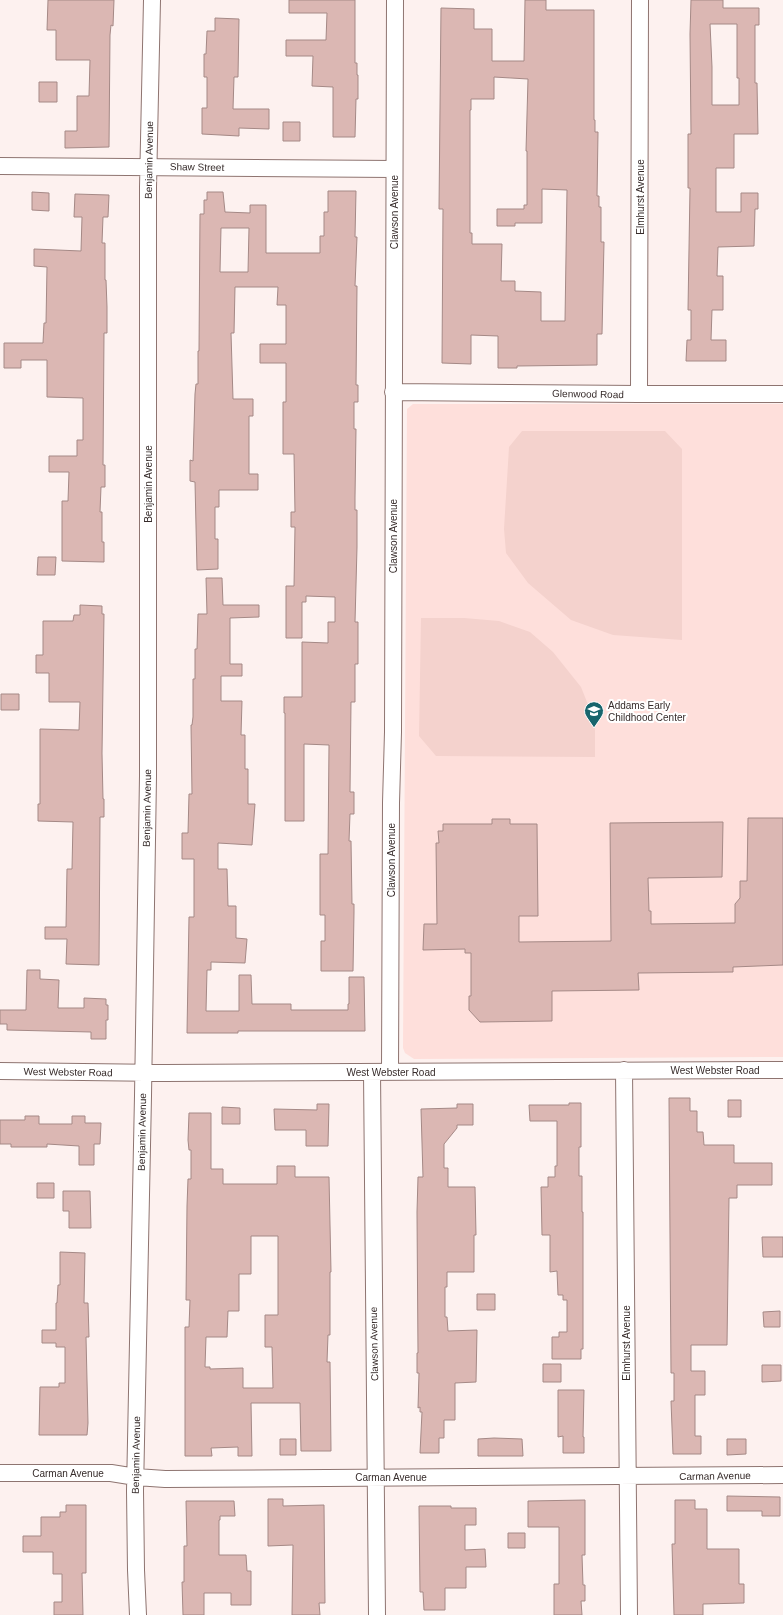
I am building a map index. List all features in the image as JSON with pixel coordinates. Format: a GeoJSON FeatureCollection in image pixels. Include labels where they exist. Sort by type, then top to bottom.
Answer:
{"type":"FeatureCollection","features":[{"type":"Feature","properties":{"kind":"street","name":"Benjamin Avenue"},"geometry":{"type":"LineString","coordinates":[[138,1615],[135,1563],[148,768],[149,167],[152,0]]}},
{"type":"Feature","properties":{"kind":"street","name":"Clawson Avenue"},"geometry":{"type":"LineString","coordinates":[[390,1072],[391,803],[393,732],[395,0]]}},
{"type":"Feature","properties":{"kind":"street","name":"Elmhurst Avenue"},"geometry":{"type":"LineString","coordinates":[[638,394],[640,0]]}},
{"type":"Feature","properties":{"kind":"street","name":"Shaw Street"},"geometry":{"type":"LineString","coordinates":[[0,166],[394,169]]}},
{"type":"Feature","properties":{"kind":"street","name":"Glenwood Road"},"geometry":{"type":"LineString","coordinates":[[393,392],[783,394]]}},
{"type":"Feature","properties":{"kind":"street","name":"Elmhurst Avenue"},"geometry":{"type":"LineString","coordinates":[[624,1070],[629,1615]]}},
{"type":"Feature","properties":{"kind":"street","name":"West Webster Road"},"geometry":{"type":"LineString","coordinates":[[0,1071],[143,1073],[783,1070]]}},
{"type":"Feature","properties":{"kind":"street","name":"Clawson Avenue"},"geometry":{"type":"LineString","coordinates":[[372,1072],[377,1615]]}},
{"type":"Feature","properties":{"kind":"street","name":"Carman Avenue"},"geometry":{"type":"LineString","coordinates":[[0,1473],[111,1473],[136,1477],[165,1479],[783,1475]]}},
{"type":"Feature","properties":{"kind":"shaded area","name":"Addams Early Childhood Center"},"geometry":{"type":"Polygon","coordinates":[[[413,404],[783,404],[783,1057],[414,1059],[405,1053],[403,1048],[407,409],[413,404]]]}},
{"type":"Feature","properties":{"kind":"shaded area"},"geometry":{"type":"Polygon","coordinates":[[[522,431],[665,431],[682,449],[682,640],[613,635],[571,620],[528,583],[506,553],[504,529],[509,447],[522,431]]]}},
{"type":"Feature","properties":{"kind":"shaded area"},"geometry":{"type":"Polygon","coordinates":[[[421,618],[464,618],[499,621],[530,632],[553,652],[581,687],[595,722],[595,757],[436,756],[419,736],[421,618]]]}},
{"type":"Feature","properties":{"kind":"building"},"geometry":{"type":"Polygon","coordinates":[[[48,0],[114,0],[113,26],[111,25],[110,35],[109,147],[65,148],[65,131],[77,131],[77,96],[89,96],[90,60],[56,60],[56,30],[47,30],[48,0]]]}},
{"type":"Feature","properties":{"kind":"building"},"geometry":{"type":"Polygon","coordinates":[[[289,0],[355,0],[355,63],[357,63],[358,75],[358,99],[356,99],[355,137],[333,137],[333,87],[312,86],[313,56],[286,56],[286,40],[326,40],[327,13],[289,13],[289,0]]]}},
{"type":"Feature","properties":{"kind":"building"},"geometry":{"type":"Polygon","coordinates":[[[525,0],[546,0],[546,10],[594,10],[594,120],[595,132],[598,132],[597,196],[599,196],[599,207],[601,207],[601,242],[604,242],[602,334],[597,334],[597,365],[517,366],[517,368],[498,368],[498,336],[471,335],[471,364],[442,363],[443,209],[439,209],[441,8],[474,9],[474,29],[492,29],[492,61],[524,61],[525,0]],[[494,77],[494,99],[471,99],[470,233],[472,233],[472,244],[502,244],[501,281],[515,281],[515,291],[541,292],[541,321],[565,321],[567,190],[542,189],[542,223],[515,223],[515,226],[497,226],[497,209],[524,209],[524,205],[527,205],[526,151],[528,79],[494,77]]]}},
{"type":"Feature","properties":{"kind":"building"},"geometry":{"type":"Polygon","coordinates":[[[691,0],[723,0],[723,8],[759,8],[759,25],[755,25],[755,83],[757,83],[758,134],[734,134],[734,168],[716,168],[716,212],[741,212],[741,193],[758,193],[758,209],[755,209],[754,246],[718,247],[717,276],[723,276],[723,310],[712,310],[711,340],[726,340],[726,361],[686,361],[687,340],[691,340],[691,310],[688,310],[690,188],[688,188],[688,134],[691,134],[691,0]],[[710,24],[712,105],[739,105],[739,78],[737,78],[737,24],[710,24]]]}},
{"type":"Feature","properties":{"kind":"building"},"geometry":{"type":"Polygon","coordinates":[[[215,18],[239,19],[238,77],[234,77],[233,109],[269,109],[269,129],[239,128],[239,136],[202,134],[202,108],[207,108],[207,77],[204,77],[204,54],[206,54],[207,31],[215,31],[215,18]]]}},
{"type":"Feature","properties":{"kind":"building"},"geometry":{"type":"Polygon","coordinates":[[[39,82],[57,82],[57,102],[39,102],[39,82]]]}},
{"type":"Feature","properties":{"kind":"building"},"geometry":{"type":"Polygon","coordinates":[[[283,122],[300,122],[300,141],[283,141],[283,122]]]}},
{"type":"Feature","properties":{"kind":"building"},"geometry":{"type":"Polygon","coordinates":[[[328,191],[356,191],[355,237],[357,237],[355,286],[357,286],[356,385],[358,385],[358,402],[354,402],[354,429],[356,429],[355,510],[357,510],[355,622],[358,622],[358,664],[355,664],[355,702],[351,702],[350,792],[354,792],[354,814],[350,814],[349,841],[351,841],[352,904],[354,904],[353,971],[321,971],[321,941],[325,941],[325,915],[320,915],[320,854],[328,854],[329,745],[304,744],[304,821],[285,821],[284,697],[302,697],[302,642],[328,643],[328,622],[335,622],[335,597],[306,596],[306,602],[302,602],[302,638],[286,638],[286,586],[294,586],[295,527],[291,527],[291,512],[295,512],[294,454],[283,454],[283,402],[286,402],[286,363],[260,363],[260,344],[286,344],[286,305],[277,305],[278,287],[235,287],[234,333],[231,333],[233,399],[253,399],[253,416],[249,416],[249,474],[258,474],[258,490],[219,490],[219,507],[215,507],[215,539],[218,539],[218,569],[197,570],[195,482],[190,481],[190,460],[193,461],[195,394],[196,384],[198,384],[200,214],[204,214],[204,200],[207,200],[207,192],[223,192],[225,212],[250,213],[250,205],[266,205],[266,253],[320,253],[320,236],[324,236],[324,212],[328,212],[328,191]],[[221,228],[220,272],[248,272],[249,228],[221,228]]]}},
{"type":"Feature","properties":{"kind":"building"},"geometry":{"type":"Polygon","coordinates":[[[32,192],[49,193],[49,211],[32,210],[32,192]]]}},
{"type":"Feature","properties":{"kind":"building"},"geometry":{"type":"Polygon","coordinates":[[[75,194],[109,195],[108,217],[103,217],[102,243],[105,243],[107,307],[107,333],[104,333],[103,465],[105,465],[105,487],[101,487],[100,512],[102,512],[104,562],[62,561],[62,501],[68,501],[69,472],[49,472],[49,456],[77,456],[77,440],[83,440],[83,398],[47,397],[47,360],[21,360],[21,368],[4,368],[4,343],[43,343],[44,323],[46,323],[47,267],[34,266],[34,249],[81,251],[82,217],[74,217],[75,194]]]}},
{"type":"Feature","properties":{"kind":"building"},"geometry":{"type":"Polygon","coordinates":[[[38,557],[56,557],[55,575],[37,575],[38,557]]]}},
{"type":"Feature","properties":{"kind":"building"},"geometry":{"type":"Polygon","coordinates":[[[206,578],[222,578],[223,605],[259,605],[259,617],[230,618],[230,664],[242,664],[242,676],[221,676],[221,701],[242,701],[241,735],[245,735],[245,769],[248,769],[248,804],[255,804],[252,845],[218,843],[218,869],[227,869],[228,906],[236,906],[236,938],[247,939],[245,963],[211,962],[211,970],[207,970],[206,1011],[239,1011],[239,975],[251,975],[252,1004],[291,1004],[291,1010],[348,1010],[349,977],[364,977],[365,1031],[238,1031],[238,1033],[187,1033],[189,917],[194,917],[194,859],[182,859],[182,833],[188,833],[189,794],[192,794],[191,725],[193,717],[193,679],[195,679],[195,649],[197,649],[198,614],[207,614],[206,578]]]}},
{"type":"Feature","properties":{"kind":"building"},"geometry":{"type":"Polygon","coordinates":[[[80,605],[102,606],[102,614],[104,614],[102,753],[104,817],[100,817],[99,965],[66,964],[67,939],[45,939],[45,927],[66,927],[67,869],[72,869],[73,822],[38,821],[38,804],[40,804],[40,729],[79,730],[80,702],[49,702],[49,673],[36,673],[36,655],[43,655],[43,621],[73,621],[74,615],[80,615],[80,605]]]}},
{"type":"Feature","properties":{"kind":"building"},"geometry":{"type":"Polygon","coordinates":[[[1,694],[19,694],[19,710],[1,710],[1,694]]]}},
{"type":"Feature","properties":{"kind":"building"},"geometry":{"type":"Polygon","coordinates":[[[748,818],[783,818],[783,965],[733,967],[733,972],[638,973],[639,990],[552,991],[552,1021],[480,1022],[469,1010],[469,996],[471,996],[471,953],[465,953],[465,949],[423,950],[424,924],[437,924],[436,843],[439,843],[438,831],[443,831],[443,824],[492,824],[492,819],[510,819],[510,824],[537,824],[538,916],[519,916],[519,942],[611,941],[610,823],[723,822],[722,877],[648,878],[649,911],[651,911],[651,924],[735,923],[735,904],[740,898],[740,881],[747,881],[748,818]]]}},
{"type":"Feature","properties":{"kind":"building"},"geometry":{"type":"Polygon","coordinates":[[[27,970],[40,970],[40,979],[59,980],[58,1008],[84,1008],[84,998],[106,999],[106,1005],[108,1005],[108,1020],[106,1020],[106,1039],[91,1039],[91,1032],[7,1030],[7,1024],[0,1024],[0,1010],[26,1010],[27,970]]]}},
{"type":"Feature","properties":{"kind":"building"},"geometry":{"type":"Polygon","coordinates":[[[669,1098],[690,1098],[690,1111],[697,1111],[697,1132],[703,1132],[704,1145],[734,1145],[734,1163],[772,1163],[772,1185],[737,1185],[737,1198],[729,1198],[727,1345],[691,1345],[691,1371],[705,1371],[705,1395],[695,1395],[695,1436],[701,1436],[701,1454],[673,1454],[671,1401],[674,1401],[674,1373],[671,1373],[669,1098]]]}},
{"type":"Feature","properties":{"kind":"building"},"geometry":{"type":"Polygon","coordinates":[[[728,1100],[741,1100],[741,1117],[728,1117],[728,1100]]]}},
{"type":"Feature","properties":{"kind":"building"},"geometry":{"type":"Polygon","coordinates":[[[569,1103],[581,1103],[581,1147],[579,1147],[579,1176],[582,1176],[583,1212],[583,1349],[581,1349],[581,1359],[552,1359],[552,1337],[559,1337],[559,1332],[567,1332],[567,1300],[563,1300],[563,1295],[558,1295],[557,1271],[550,1272],[550,1235],[542,1235],[541,1187],[548,1187],[548,1177],[555,1177],[555,1166],[557,1166],[557,1121],[530,1121],[529,1105],[569,1105],[569,1103]]]}},
{"type":"Feature","properties":{"kind":"building"},"geometry":{"type":"Polygon","coordinates":[[[317,1104],[329,1104],[328,1146],[306,1146],[306,1130],[275,1130],[274,1109],[317,1110],[317,1104]]]}},
{"type":"Feature","properties":{"kind":"building"},"geometry":{"type":"Polygon","coordinates":[[[457,1104],[473,1104],[473,1125],[457,1125],[457,1128],[444,1144],[444,1168],[448,1168],[448,1187],[475,1187],[476,1235],[474,1235],[474,1272],[447,1272],[447,1287],[445,1287],[445,1317],[447,1317],[448,1331],[477,1330],[476,1382],[455,1383],[455,1420],[444,1420],[444,1438],[439,1438],[439,1453],[420,1453],[422,1412],[420,1412],[420,1407],[418,1408],[419,1373],[417,1373],[417,1212],[418,1177],[423,1177],[421,1109],[457,1108],[457,1104]]]}},
{"type":"Feature","properties":{"kind":"building"},"geometry":{"type":"Polygon","coordinates":[[[222,1107],[240,1108],[240,1124],[222,1124],[222,1107]]]}},
{"type":"Feature","properties":{"kind":"building"},"geometry":{"type":"Polygon","coordinates":[[[189,1113],[211,1113],[211,1169],[223,1169],[223,1184],[277,1184],[277,1166],[295,1166],[295,1177],[329,1177],[331,1272],[330,1335],[328,1335],[327,1362],[330,1362],[331,1451],[301,1451],[300,1403],[251,1403],[252,1456],[238,1456],[238,1447],[211,1448],[212,1456],[185,1456],[185,1327],[189,1327],[190,1300],[186,1300],[188,1179],[191,1179],[191,1150],[189,1150],[189,1113]],[[251,1236],[251,1274],[239,1274],[239,1311],[228,1311],[227,1337],[206,1337],[205,1367],[210,1367],[210,1369],[243,1368],[243,1388],[273,1388],[272,1347],[265,1347],[265,1315],[278,1315],[278,1236],[251,1236]]]}},
{"type":"Feature","properties":{"kind":"building"},"geometry":{"type":"Polygon","coordinates":[[[25,1116],[39,1116],[39,1124],[72,1124],[72,1116],[85,1116],[85,1123],[101,1123],[100,1144],[94,1144],[94,1165],[79,1165],[79,1146],[47,1144],[47,1147],[11,1147],[11,1144],[0,1144],[0,1120],[25,1120],[25,1116]]]}},
{"type":"Feature","properties":{"kind":"building"},"geometry":{"type":"Polygon","coordinates":[[[37,1183],[54,1183],[54,1198],[37,1198],[37,1183]]]}},
{"type":"Feature","properties":{"kind":"building"},"geometry":{"type":"Polygon","coordinates":[[[63,1191],[90,1191],[91,1228],[69,1228],[69,1211],[63,1211],[63,1191]]]}},
{"type":"Feature","properties":{"kind":"building"},"geometry":{"type":"Polygon","coordinates":[[[762,1237],[783,1237],[783,1257],[763,1257],[762,1237]]]}},
{"type":"Feature","properties":{"kind":"building"},"geometry":{"type":"Polygon","coordinates":[[[60,1252],[85,1253],[84,1303],[88,1303],[89,1337],[86,1337],[87,1435],[39,1435],[40,1387],[59,1387],[59,1383],[65,1383],[65,1347],[56,1347],[56,1343],[42,1343],[42,1330],[56,1330],[56,1303],[58,1285],[60,1285],[60,1252]]]}},
{"type":"Feature","properties":{"kind":"building"},"geometry":{"type":"Polygon","coordinates":[[[477,1294],[495,1294],[495,1310],[477,1310],[477,1294]]]}},
{"type":"Feature","properties":{"kind":"building"},"geometry":{"type":"Polygon","coordinates":[[[780,1311],[780,1327],[764,1327],[763,1312],[780,1311]]]}},
{"type":"Feature","properties":{"kind":"building"},"geometry":{"type":"Polygon","coordinates":[[[543,1364],[561,1364],[561,1382],[543,1382],[543,1364]]]}},
{"type":"Feature","properties":{"kind":"building"},"geometry":{"type":"Polygon","coordinates":[[[762,1365],[781,1365],[781,1381],[762,1382],[762,1365]]]}},
{"type":"Feature","properties":{"kind":"building"},"geometry":{"type":"Polygon","coordinates":[[[558,1390],[584,1390],[584,1453],[563,1453],[563,1436],[558,1437],[558,1390]]]}},
{"type":"Feature","properties":{"kind":"building"},"geometry":{"type":"Polygon","coordinates":[[[280,1439],[296,1439],[296,1455],[280,1455],[280,1439]]]}},
{"type":"Feature","properties":{"kind":"building"},"geometry":{"type":"Polygon","coordinates":[[[478,1439],[522,1439],[523,1456],[478,1456],[478,1439]]]}},
{"type":"Feature","properties":{"kind":"building"},"geometry":{"type":"Polygon","coordinates":[[[727,1439],[746,1439],[746,1454],[727,1455],[727,1439]]]}},
{"type":"Feature","properties":{"kind":"building"},"geometry":{"type":"Polygon","coordinates":[[[727,1496],[780,1497],[780,1516],[762,1516],[762,1511],[727,1511],[727,1496]]]}},
{"type":"Feature","properties":{"kind":"building"},"geometry":{"type":"Polygon","coordinates":[[[268,1499],[283,1499],[283,1506],[324,1505],[325,1603],[319,1603],[320,1615],[292,1615],[293,1545],[268,1546],[268,1499]]]}},
{"type":"Feature","properties":{"kind":"building"},"geometry":{"type":"Polygon","coordinates":[[[585,1500],[585,1555],[582,1555],[585,1601],[581,1601],[582,1615],[554,1615],[554,1584],[559,1584],[559,1527],[528,1527],[528,1501],[585,1500]]]}},
{"type":"Feature","properties":{"kind":"building"},"geometry":{"type":"Polygon","coordinates":[[[675,1500],[695,1500],[695,1509],[707,1509],[707,1549],[739,1549],[739,1584],[744,1584],[744,1603],[703,1604],[703,1615],[674,1615],[672,1544],[675,1544],[675,1500]]]}},
{"type":"Feature","properties":{"kind":"building"},"geometry":{"type":"Polygon","coordinates":[[[186,1501],[234,1501],[235,1516],[220,1516],[219,1555],[246,1555],[247,1571],[251,1571],[251,1605],[231,1605],[231,1593],[204,1593],[204,1615],[183,1615],[182,1582],[184,1582],[184,1546],[187,1546],[186,1501]]]}},
{"type":"Feature","properties":{"kind":"building"},"geometry":{"type":"Polygon","coordinates":[[[66,1505],[86,1505],[86,1573],[82,1573],[83,1615],[54,1615],[54,1602],[62,1602],[62,1574],[53,1574],[53,1552],[23,1552],[23,1536],[41,1536],[41,1517],[60,1517],[60,1512],[66,1512],[66,1505]]]}},
{"type":"Feature","properties":{"kind":"building"},"geometry":{"type":"Polygon","coordinates":[[[419,1506],[476,1508],[476,1525],[465,1525],[465,1550],[485,1549],[486,1567],[466,1567],[466,1588],[445,1588],[445,1610],[424,1610],[423,1592],[420,1592],[419,1506]]]}},
{"type":"Feature","properties":{"kind":"building"},"geometry":{"type":"Polygon","coordinates":[[[508,1533],[525,1533],[525,1548],[508,1548],[508,1533]]]}},
{"type":"Feature","properties":{"kind":"place","name":"Addams Early Childhood Center"},"geometry":{"type":"Point","coordinates":[594,728]}}]}
